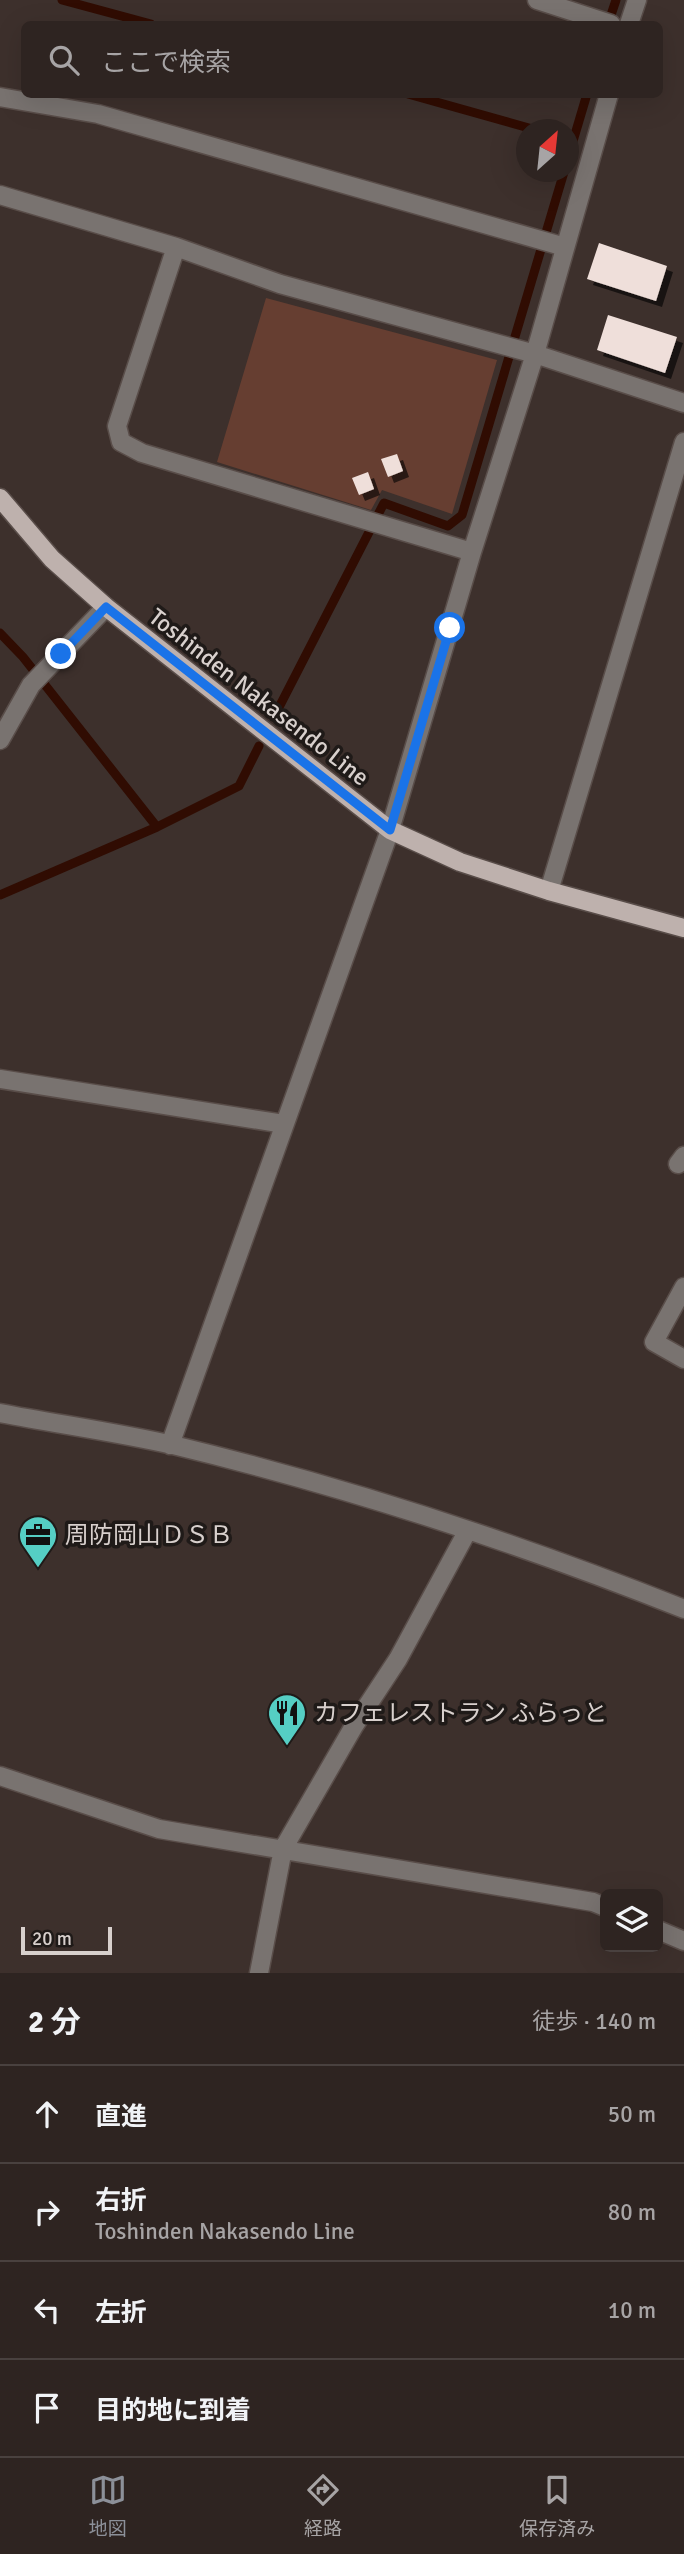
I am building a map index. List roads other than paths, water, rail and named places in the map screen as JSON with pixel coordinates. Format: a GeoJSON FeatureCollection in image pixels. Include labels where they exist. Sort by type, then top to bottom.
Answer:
{"type":"FeatureCollection","features":[{"type":"Feature","properties":{"kind":"main road","name":"Toshinden Nakasendo Line"},"geometry":{"type":"LineString","coordinates":[[0,498],[52,559],[106,607],[390,830],[460,862],[549,891],[684,929]]}},
{"type":"Feature","properties":{"kind":"street"},"geometry":{"type":"LineString","coordinates":[[537,0],[599,21]]}},
{"type":"Feature","properties":{"kind":"street"},"geometry":{"type":"LineString","coordinates":[[630,21],[637,0]]}},
{"type":"Feature","properties":{"kind":"street"},"geometry":{"type":"LineString","coordinates":[[0,97],[98,114],[559,246]]}},
{"type":"Feature","properties":{"kind":"street"},"geometry":{"type":"LineString","coordinates":[[170,1445],[390,830],[559,246],[608,98]]}},
{"type":"Feature","properties":{"kind":"street"},"geometry":{"type":"LineString","coordinates":[[0,195],[176,247],[280,284],[501,345],[684,403]]}},
{"type":"Feature","properties":{"kind":"street"},"geometry":{"type":"LineString","coordinates":[[176,247],[117,426],[121,442],[142,453],[472,552]]}},
{"type":"Feature","properties":{"kind":"street"},"geometry":{"type":"LineString","coordinates":[[549,891],[684,442]]}},
{"type":"Feature","properties":{"kind":"street"},"geometry":{"type":"LineString","coordinates":[[0,740],[31,685],[106,607]]}},
{"type":"Feature","properties":{"kind":"street"},"geometry":{"type":"LineString","coordinates":[[0,1079],[284,1124]]}},
{"type":"Feature","properties":{"kind":"street"},"geometry":{"type":"LineString","coordinates":[[684,1287],[654,1342],[684,1359]]}},
{"type":"Feature","properties":{"kind":"street"},"geometry":{"type":"LineString","coordinates":[[0,1413],[170,1445],[322,1484],[610,1579],[684,1609]]}},
{"type":"Feature","properties":{"kind":"street"},"geometry":{"type":"LineString","coordinates":[[259,1973],[283,1849],[354,1727],[398,1660],[468,1530]]}},
{"type":"Feature","properties":{"kind":"street"},"geometry":{"type":"LineString","coordinates":[[0,1776],[159,1829],[600,1905]]}},
{"type":"Feature","properties":{"kind":"street"},"geometry":{"type":"LineString","coordinates":[[663,1932],[684,1941]]}},
{"type":"Feature","properties":{"kind":"waterway"},"geometry":{"type":"LineString","coordinates":[[62,0],[140,21]]}},
{"type":"Feature","properties":{"kind":"waterway"},"geometry":{"type":"LineString","coordinates":[[609,21],[616,0]]}},
{"type":"Feature","properties":{"kind":"waterway"},"geometry":{"type":"LineString","coordinates":[[422,98],[516,124]]}},
{"type":"Feature","properties":{"kind":"waterway"},"geometry":{"type":"LineString","coordinates":[[579,121],[586,98]]}},
{"type":"Feature","properties":{"kind":"waterway"},"geometry":{"type":"LineString","coordinates":[[274,717],[384,503],[448,526],[462,515],[561,182]]}},
{"type":"Feature","properties":{"kind":"waterway"},"geometry":{"type":"LineString","coordinates":[[0,633],[23,657],[157,827]]}},
{"type":"Feature","properties":{"kind":"waterway"},"geometry":{"type":"LineString","coordinates":[[0,895],[157,827],[239,786],[259,746]]}},
{"type":"Feature","properties":{"kind":"place","name":"周防岡山ＤＳＢ"},"geometry":{"type":"Point","coordinates":[38,1569]}},
{"type":"Feature","properties":{"kind":"place","name":"カフェレストラン ふらっと"},"geometry":{"type":"Point","coordinates":[287,1747]}}]}
